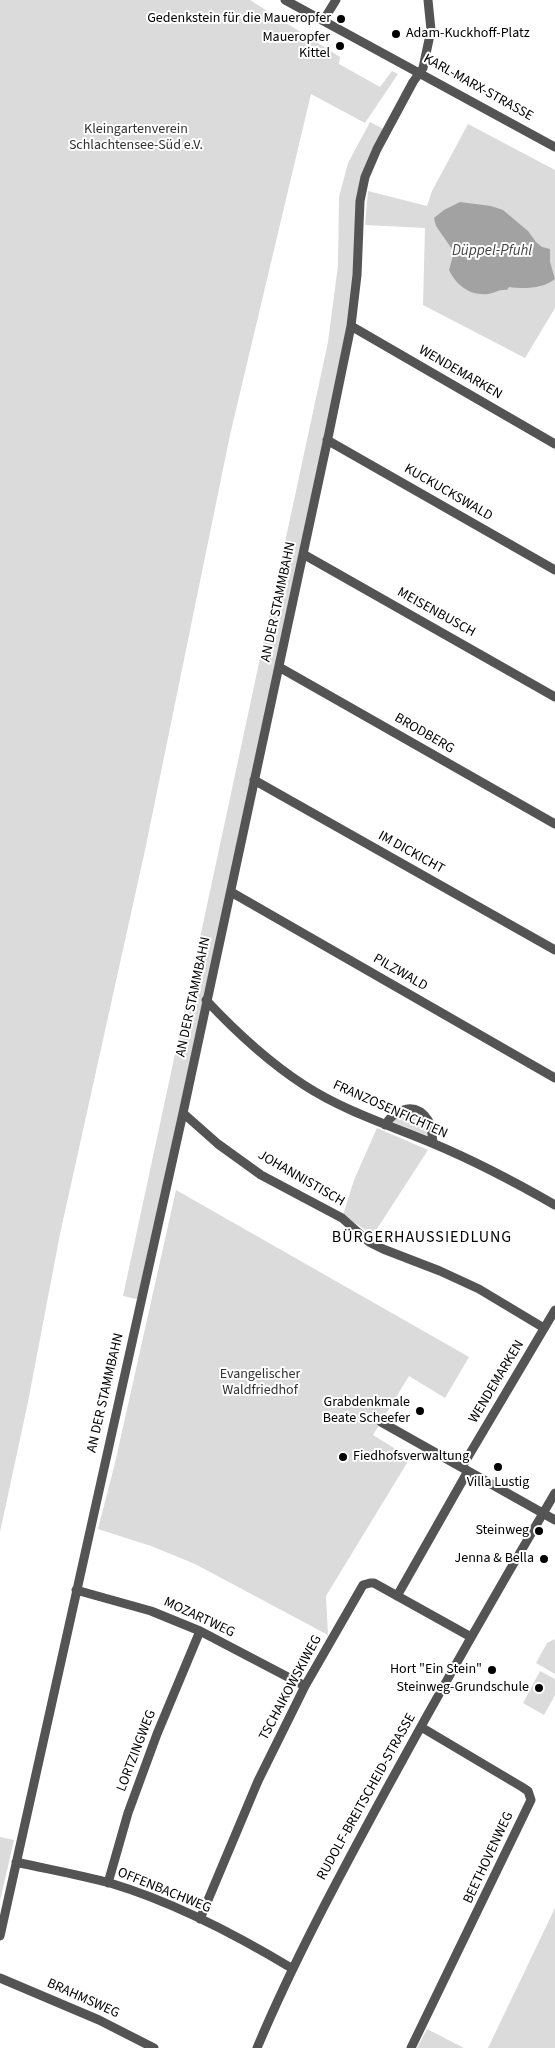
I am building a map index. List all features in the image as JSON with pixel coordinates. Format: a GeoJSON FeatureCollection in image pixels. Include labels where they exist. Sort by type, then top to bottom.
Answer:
{"type":"FeatureCollection","features":[{"type":"Feature","properties":{"kind":"street","name":"KARL-MARX-STRASSE"},"geometry":{"type":"LineString","coordinates":[[285,0],[421,72],[555,147]]}},
{"type":"Feature","properties":{"kind":"street"},"geometry":{"type":"LineString","coordinates":[[322,21],[336,0]]}},
{"type":"Feature","properties":{"kind":"street","name":"AN DER STAMMBAHN"},"geometry":{"type":"LineString","coordinates":[[0,1936],[183,1113],[351,326],[357,275],[360,201],[365,177],[377,149],[413,82],[426,62],[431,30],[428,0]]}},
{"type":"Feature","properties":{"kind":"street","name":"WENDEMARKEN"},"geometry":{"type":"LineString","coordinates":[[351,326],[554,442]]}},
{"type":"Feature","properties":{"kind":"street","name":"KUCKUCKSWALD"},"geometry":{"type":"LineString","coordinates":[[327,440],[555,570]]}},
{"type":"Feature","properties":{"kind":"street","name":"MEISENBUSCH"},"geometry":{"type":"LineString","coordinates":[[303,554],[555,697]]}},
{"type":"Feature","properties":{"kind":"street","name":"BRODBERG"},"geometry":{"type":"LineString","coordinates":[[279,667],[555,824]]}},
{"type":"Feature","properties":{"kind":"street","name":"IM DICKICHT"},"geometry":{"type":"LineString","coordinates":[[254,780],[555,950]]}},
{"type":"Feature","properties":{"kind":"street","name":"PILZWALD"},"geometry":{"type":"LineString","coordinates":[[231,892],[555,1078]]}},
{"type":"Feature","properties":{"kind":"street","name":"FRANZOSENFICHTEN"},"geometry":{"type":"LineString","coordinates":[[206,1000],[228,1024],[270,1061],[305,1085],[340,1105],[433,1143],[506,1177],[555,1205]]}},
{"type":"Feature","properties":{"kind":"street"},"geometry":{"type":"LineString","coordinates":[[385,1125],[390,1116],[397,1111],[414,1110],[428,1119],[433,1143]]}},
{"type":"Feature","properties":{"kind":"street","name":"JOHANNISTISCH"},"geometry":{"type":"LineString","coordinates":[[183,1113],[218,1144],[261,1175],[342,1218],[369,1242],[383,1250],[440,1270],[544,1328]]}},
{"type":"Feature","properties":{"kind":"street","name":"WENDEMARKEN"},"geometry":{"type":"LineString","coordinates":[[397,1596],[465,1469],[555,1310]]}},
{"type":"Feature","properties":{"kind":"street"},"geometry":{"type":"LineString","coordinates":[[381,1422],[555,1520]]}},
{"type":"Feature","properties":{"kind":"street","name":"RUDOLF-BREITSCHEID-STRASSE"},"geometry":{"type":"LineString","coordinates":[[257,2048],[293,1969],[338,1879],[471,1637],[555,1493]]}},
{"type":"Feature","properties":{"kind":"street","name":"TSCHAIKOWSKIWEG"},"geometry":{"type":"LineString","coordinates":[[200,1918],[258,1781],[305,1686],[363,1585],[374,1583],[471,1637]]}},
{"type":"Feature","properties":{"kind":"street","name":"MOZARTWEG"},"geometry":{"type":"LineString","coordinates":[[76,1590],[151,1611],[200,1631],[305,1686]]}},
{"type":"Feature","properties":{"kind":"street","name":"LORTZINGWEG"},"geometry":{"type":"LineString","coordinates":[[108,1883],[128,1813],[157,1734],[200,1631]]}},
{"type":"Feature","properties":{"kind":"street","name":"BEETHOVENWEG"},"geometry":{"type":"LineString","coordinates":[[411,2048],[531,1800],[528,1791],[522,1787],[421,1727]]}},
{"type":"Feature","properties":{"kind":"street","name":"OFFENBACHWEG"},"geometry":{"type":"LineString","coordinates":[[16,1862],[108,1883],[157,1899],[200,1918],[258,1948],[293,1969]]}},
{"type":"Feature","properties":{"kind":"street","name":"BRAHMSWEG"},"geometry":{"type":"LineString","coordinates":[[0,1978],[98,2020],[154,2048]]}},
{"type":"Feature","properties":{"kind":"green space","name":"Kleingartenverein Schlachtensee-Süd e.V."},"geometry":{"type":"Polygon","coordinates":[[[0,0],[250,0],[340,57],[339,64],[380,87],[392,71],[398,74],[365,123],[311,94],[230,435],[145,850],[60,1234],[28,1402],[0,1532],[0,0]]]}},
{"type":"Feature","properties":{"kind":"green space"},"geometry":{"type":"Polygon","coordinates":[[[370,122],[387,131],[365,177],[356,290],[141,1300],[123,1296],[328,342],[338,265],[339,197],[348,163],[370,122]]]}},
{"type":"Feature","properties":{"kind":"green space"},"geometry":{"type":"Polygon","coordinates":[[[468,124],[555,170],[555,308],[525,358],[423,305],[425,228],[365,225],[368,191],[427,206],[432,191],[468,124]]]}},
{"type":"Feature","properties":{"kind":"green space"},"geometry":{"type":"Polygon","coordinates":[[[399,1112],[420,1117],[425,1124],[428,1136],[390,1121],[399,1112]]]}},
{"type":"Feature","properties":{"kind":"green space"},"geometry":{"type":"Polygon","coordinates":[[[377,1128],[428,1150],[373,1235],[343,1215],[354,1180],[377,1128]]]}},
{"type":"Feature","properties":{"kind":"green space","name":"Evangelischer Waldfriedhof"},"geometry":{"type":"Polygon","coordinates":[[[176,1190],[469,1357],[445,1398],[409,1376],[373,1435],[410,1458],[326,1596],[328,1635],[195,1564],[151,1546],[98,1529],[115,1463],[176,1190]]]}},
{"type":"Feature","properties":{"kind":"green space"},"geometry":{"type":"Polygon","coordinates":[[[555,1639],[555,1674],[536,1663],[547,1643],[555,1639]]]}},
{"type":"Feature","properties":{"kind":"green space"},"geometry":{"type":"Polygon","coordinates":[[[540,1671],[555,1679],[555,1695],[544,1715],[523,1703],[540,1671]]]}},
{"type":"Feature","properties":{"kind":"green space"},"geometry":{"type":"Polygon","coordinates":[[[0,1837],[14,1840],[0,1901],[0,1837]]]}},
{"type":"Feature","properties":{"kind":"green space"},"geometry":{"type":"Polygon","coordinates":[[[555,1908],[555,2048],[488,2048],[555,1908]]]}},
{"type":"Feature","properties":{"kind":"green space"},"geometry":{"type":"Polygon","coordinates":[[[427,2029],[464,2048],[417,2048],[427,2029]]]}},
{"type":"Feature","properties":{"kind":"water","name":"Düppel-Pfuhl"},"geometry":{"type":"Polygon","coordinates":[[[460,202],[491,206],[503,210],[528,231],[542,247],[550,249],[550,262],[555,279],[545,285],[527,288],[509,287],[507,290],[488,294],[475,293],[460,285],[449,270],[454,252],[436,226],[434,218],[444,210],[460,202]]]}},
{"type":"Feature","properties":{"kind":"place","name":"Gedenkstein für die Maueropfer"},"geometry":{"type":"Point","coordinates":[341,19]}},
{"type":"Feature","properties":{"kind":"place","name":"Adam-Kuckhoff-Platz"},"geometry":{"type":"Point","coordinates":[396,34]}},
{"type":"Feature","properties":{"kind":"place","name":"Maueropfer Kittel"},"geometry":{"type":"Point","coordinates":[340,46]}},
{"type":"Feature","properties":{"kind":"place","name":"Grabdenkmale Beate Scheefer"},"geometry":{"type":"Point","coordinates":[420,1411]}},
{"type":"Feature","properties":{"kind":"place","name":"Fiedhofsverwaltung"},"geometry":{"type":"Point","coordinates":[343,1457]}},
{"type":"Feature","properties":{"kind":"place","name":"Villa Lustig"},"geometry":{"type":"Point","coordinates":[498,1467]}},
{"type":"Feature","properties":{"kind":"place","name":"Steinweg"},"geometry":{"type":"Point","coordinates":[539,1531]}},
{"type":"Feature","properties":{"kind":"place","name":"Jenna & Bella"},"geometry":{"type":"Point","coordinates":[544,1559]}},
{"type":"Feature","properties":{"kind":"place","name":"Hort \"Ein Stein\""},"geometry":{"type":"Point","coordinates":[492,1670]}},
{"type":"Feature","properties":{"kind":"place","name":"Steinweg-Grundschule"},"geometry":{"type":"Point","coordinates":[539,1688]}},
{"type":"Feature","properties":{"kind":"district","name":"BÜRGERHAUSSIEDLUNG"},"geometry":{"type":"Point","coordinates":[422,1238]}}]}
